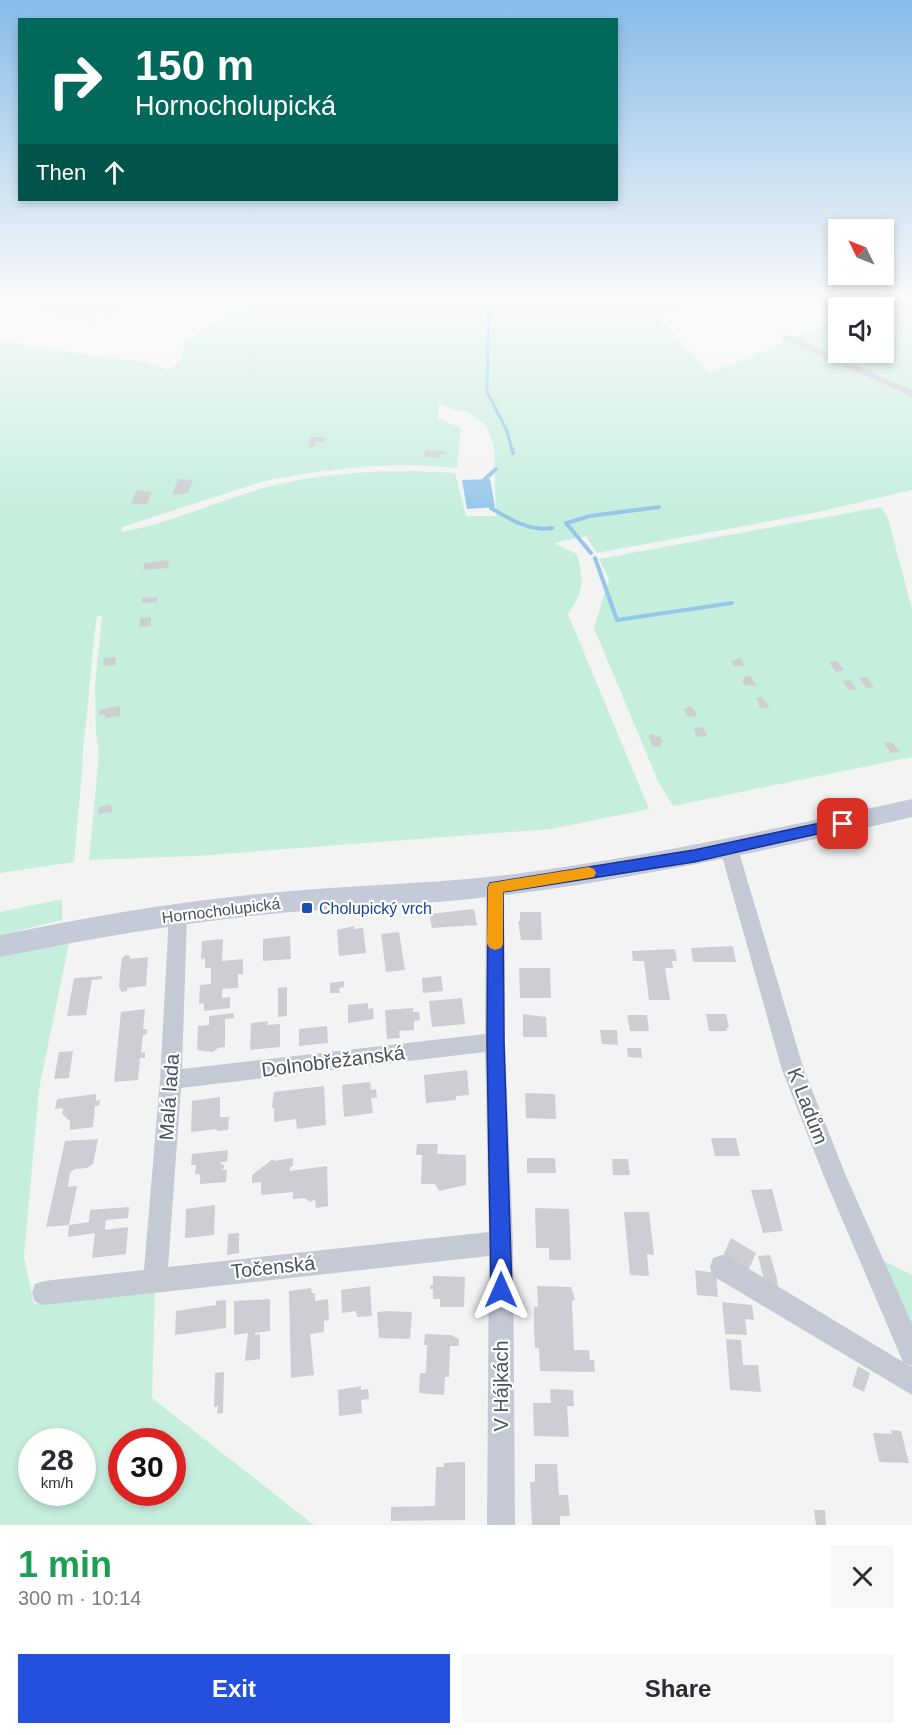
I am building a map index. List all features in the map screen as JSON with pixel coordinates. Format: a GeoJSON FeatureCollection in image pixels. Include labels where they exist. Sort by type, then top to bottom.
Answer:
{"type":"FeatureCollection","features":[{"type":"Feature","properties":{"kind":"street"},"geometry":{"type":"LineString","coordinates":[[861,371],[912,394]]}},
{"type":"Feature","properties":{"kind":"street","name":"Hornocholupická"},"geometry":{"type":"LineString","coordinates":[[0,946],[80,929],[252,905],[495,887],[729,849],[912,808]]}},
{"type":"Feature","properties":{"kind":"street","name":"K Ladům"},"geometry":{"type":"LineString","coordinates":[[729,849],[793,1070],[836,1179],[912,1353]]}},
{"type":"Feature","properties":{"kind":"street","name":"V Hájkách"},"geometry":{"type":"LineString","coordinates":[[495,887],[495,1042],[501,1243],[501,1525]]}},
{"type":"Feature","properties":{"kind":"street","name":"Malá lada"},"geometry":{"type":"LineString","coordinates":[[155,1279],[171,1080],[178,915]]}},
{"type":"Feature","properties":{"kind":"street","name":"Dolnobřežanská"},"geometry":{"type":"LineString","coordinates":[[171,1080],[495,1042]]}},
{"type":"Feature","properties":{"kind":"street","name":"Točenská"},"geometry":{"type":"LineString","coordinates":[[44,1293],[155,1279],[501,1243]]}},
{"type":"Feature","properties":{"kind":"street"},"geometry":{"type":"LineString","coordinates":[[722,1267],[912,1382]]}},
{"type":"Feature","properties":{"kind":"green space"},"geometry":{"type":"Polygon","coordinates":[[[0,371],[164,371],[156,379],[166,371],[707,371],[709,373],[854,371],[912,397],[912,490],[814,513],[597,553],[586,536],[554,543],[577,554],[581,586],[577,599],[568,614],[649,809],[551,829],[196,856],[89,860],[99,754],[95,686],[102,616],[97,616],[83,746],[74,862],[0,873],[0,371]],[[439,403],[438,418],[461,428],[457,468],[417,465],[373,466],[268,480],[122,527],[121,532],[156,524],[243,494],[284,483],[357,473],[406,471],[455,473],[466,516],[496,516],[494,447],[487,426],[468,412],[452,409],[439,403]]]}},
{"type":"Feature","properties":{"kind":"green space"},"geometry":{"type":"Polygon","coordinates":[[[869,371],[912,371],[912,390],[869,371]]]}},
{"type":"Feature","properties":{"kind":"green space"},"geometry":{"type":"Polygon","coordinates":[[[881,507],[888,518],[912,609],[912,757],[673,806],[658,781],[594,628],[609,579],[599,559],[881,507]]]}},
{"type":"Feature","properties":{"kind":"green space"},"geometry":{"type":"Polygon","coordinates":[[[62,899],[62,920],[0,935],[0,912],[62,899]]]}},
{"type":"Feature","properties":{"kind":"green space"},"geometry":{"type":"Polygon","coordinates":[[[69,943],[39,1089],[24,1257],[34,1304],[155,1292],[152,1398],[314,1525],[0,1525],[0,956],[69,943]]]}},
{"type":"Feature","properties":{"kind":"green space"},"geometry":{"type":"Polygon","coordinates":[[[882,1260],[912,1275],[912,1331],[882,1260]]]}},
{"type":"Feature","properties":{"kind":"water"},"geometry":{"type":"Polygon","coordinates":[[[490,479],[495,507],[467,509],[462,480],[490,479]]]}},
{"type":"Feature","properties":{"kind":"building"},"geometry":{"type":"Polygon","coordinates":[[[310,437],[325,437],[324,442],[315,442],[314,447],[308,447],[310,437]]]}},
{"type":"Feature","properties":{"kind":"building"},"geometry":{"type":"Polygon","coordinates":[[[426,450],[447,451],[438,458],[423,456],[426,450]]]}},
{"type":"Feature","properties":{"kind":"building"},"geometry":{"type":"Polygon","coordinates":[[[178,479],[193,480],[188,493],[172,495],[178,479]]]}},
{"type":"Feature","properties":{"kind":"building"},"geometry":{"type":"Polygon","coordinates":[[[136,490],[152,492],[147,504],[131,504],[136,490]]]}},
{"type":"Feature","properties":{"kind":"building"},"geometry":{"type":"Polygon","coordinates":[[[169,560],[168,568],[143,570],[144,563],[169,560]]]}},
{"type":"Feature","properties":{"kind":"building"},"geometry":{"type":"Polygon","coordinates":[[[158,597],[157,602],[142,603],[142,598],[158,597]]]}},
{"type":"Feature","properties":{"kind":"building"},"geometry":{"type":"Polygon","coordinates":[[[151,617],[151,626],[139,627],[140,618],[151,617]]]}},
{"type":"Feature","properties":{"kind":"building"},"geometry":{"type":"Polygon","coordinates":[[[116,657],[115,665],[103,666],[104,658],[116,657]]]}},
{"type":"Feature","properties":{"kind":"building"},"geometry":{"type":"Polygon","coordinates":[[[740,658],[745,666],[734,666],[731,661],[740,658]]]}},
{"type":"Feature","properties":{"kind":"building"},"geometry":{"type":"Polygon","coordinates":[[[837,661],[844,670],[836,672],[829,662],[837,661]]]}},
{"type":"Feature","properties":{"kind":"building"},"geometry":{"type":"Polygon","coordinates":[[[750,676],[757,686],[745,685],[743,677],[750,676]]]}},
{"type":"Feature","properties":{"kind":"building"},"geometry":{"type":"Polygon","coordinates":[[[867,677],[874,687],[866,688],[859,678],[867,677]]]}},
{"type":"Feature","properties":{"kind":"building"},"geometry":{"type":"Polygon","coordinates":[[[850,680],[856,689],[849,690],[842,681],[850,680]]]}},
{"type":"Feature","properties":{"kind":"building"},"geometry":{"type":"Polygon","coordinates":[[[756,697],[762,697],[769,707],[760,708],[756,697]]]}},
{"type":"Feature","properties":{"kind":"building"},"geometry":{"type":"Polygon","coordinates":[[[120,706],[120,716],[105,718],[105,714],[99,715],[99,710],[120,706]]]}},
{"type":"Feature","properties":{"kind":"building"},"geometry":{"type":"Polygon","coordinates":[[[689,706],[693,708],[697,716],[688,717],[684,709],[689,706]]]}},
{"type":"Feature","properties":{"kind":"building"},"geometry":{"type":"Polygon","coordinates":[[[703,727],[707,736],[696,737],[694,728],[703,727]]]}},
{"type":"Feature","properties":{"kind":"building"},"geometry":{"type":"Polygon","coordinates":[[[654,734],[655,737],[660,736],[662,746],[653,747],[648,735],[654,734]]]}},
{"type":"Feature","properties":{"kind":"building"},"geometry":{"type":"Polygon","coordinates":[[[884,743],[893,743],[900,752],[891,753],[884,743]]]}},
{"type":"Feature","properties":{"kind":"building"},"geometry":{"type":"Polygon","coordinates":[[[111,804],[113,812],[98,814],[99,807],[111,804]]]}},
{"type":"Feature","properties":{"kind":"building"},"geometry":{"type":"Polygon","coordinates":[[[474,909],[477,925],[432,928],[429,914],[474,909]]]}},
{"type":"Feature","properties":{"kind":"building"},"geometry":{"type":"Polygon","coordinates":[[[520,912],[541,912],[542,940],[521,940],[518,921],[520,921],[520,912]]]}},
{"type":"Feature","properties":{"kind":"building"},"geometry":{"type":"Polygon","coordinates":[[[354,926],[354,929],[363,928],[366,953],[339,956],[337,930],[354,926]]]}},
{"type":"Feature","properties":{"kind":"building"},"geometry":{"type":"Polygon","coordinates":[[[399,932],[405,970],[386,972],[381,934],[399,932]]]}},
{"type":"Feature","properties":{"kind":"building"},"geometry":{"type":"Polygon","coordinates":[[[290,936],[291,959],[263,961],[263,939],[290,936]]]}},
{"type":"Feature","properties":{"kind":"building"},"geometry":{"type":"Polygon","coordinates":[[[223,939],[222,961],[243,959],[243,974],[238,974],[238,988],[222,989],[222,998],[230,997],[230,1008],[204,1011],[204,1003],[199,1004],[200,985],[211,984],[211,968],[205,968],[205,958],[201,959],[202,941],[223,939]]]}},
{"type":"Feature","properties":{"kind":"building"},"geometry":{"type":"Polygon","coordinates":[[[733,946],[736,962],[693,962],[691,948],[733,946]]]}},
{"type":"Feature","properties":{"kind":"building"},"geometry":{"type":"Polygon","coordinates":[[[675,949],[677,961],[672,961],[673,968],[665,968],[670,1000],[649,1000],[644,961],[633,961],[632,951],[675,949]]]}},
{"type":"Feature","properties":{"kind":"building"},"geometry":{"type":"Polygon","coordinates":[[[126,955],[130,956],[130,959],[148,957],[146,986],[127,988],[127,991],[122,992],[119,988],[120,974],[122,958],[126,955]]]}},
{"type":"Feature","properties":{"kind":"building"},"geometry":{"type":"Polygon","coordinates":[[[519,968],[550,968],[551,998],[520,998],[519,968]]]}},
{"type":"Feature","properties":{"kind":"building"},"geometry":{"type":"Polygon","coordinates":[[[102,976],[102,979],[92,980],[86,1015],[67,1016],[74,978],[102,976]]]}},
{"type":"Feature","properties":{"kind":"building"},"geometry":{"type":"Polygon","coordinates":[[[441,976],[443,991],[423,993],[422,978],[441,976]]]}},
{"type":"Feature","properties":{"kind":"building"},"geometry":{"type":"Polygon","coordinates":[[[344,981],[344,987],[339,988],[340,993],[330,993],[330,983],[344,981]]]}},
{"type":"Feature","properties":{"kind":"building"},"geometry":{"type":"Polygon","coordinates":[[[287,987],[287,1016],[278,1017],[278,988],[287,987]]]}},
{"type":"Feature","properties":{"kind":"building"},"geometry":{"type":"Polygon","coordinates":[[[462,998],[465,1024],[432,1027],[429,1001],[462,998]]]}},
{"type":"Feature","properties":{"kind":"building"},"geometry":{"type":"Polygon","coordinates":[[[368,1003],[368,1009],[373,1008],[374,1019],[348,1023],[348,1005],[368,1003]]]}},
{"type":"Feature","properties":{"kind":"building"},"geometry":{"type":"Polygon","coordinates":[[[413,1008],[413,1012],[419,1012],[420,1020],[414,1021],[414,1030],[399,1031],[400,1038],[387,1039],[385,1010],[413,1008]]]}},
{"type":"Feature","properties":{"kind":"building"},"geometry":{"type":"Polygon","coordinates":[[[145,1009],[143,1029],[147,1029],[147,1034],[143,1035],[141,1053],[145,1052],[145,1058],[140,1058],[138,1080],[114,1082],[121,1012],[145,1009]]]}},
{"type":"Feature","properties":{"kind":"building"},"geometry":{"type":"Polygon","coordinates":[[[234,1013],[234,1018],[225,1019],[225,1047],[213,1052],[197,1050],[198,1026],[209,1025],[209,1016],[234,1013]]]}},
{"type":"Feature","properties":{"kind":"building"},"geometry":{"type":"Polygon","coordinates":[[[523,1014],[546,1017],[547,1037],[523,1037],[523,1014]]]}},
{"type":"Feature","properties":{"kind":"building"},"geometry":{"type":"Polygon","coordinates":[[[706,1014],[726,1014],[729,1028],[726,1028],[727,1031],[709,1031],[706,1014]]]}},
{"type":"Feature","properties":{"kind":"building"},"geometry":{"type":"Polygon","coordinates":[[[627,1015],[647,1015],[649,1031],[630,1031],[627,1015]]]}},
{"type":"Feature","properties":{"kind":"building"},"geometry":{"type":"Polygon","coordinates":[[[268,1021],[267,1025],[280,1024],[280,1047],[250,1050],[251,1023],[268,1021]]]}},
{"type":"Feature","properties":{"kind":"building"},"geometry":{"type":"Polygon","coordinates":[[[327,1026],[328,1043],[299,1046],[299,1029],[327,1026]]]}},
{"type":"Feature","properties":{"kind":"building"},"geometry":{"type":"Polygon","coordinates":[[[600,1030],[617,1030],[618,1045],[602,1044],[600,1030]]]}},
{"type":"Feature","properties":{"kind":"building"},"geometry":{"type":"Polygon","coordinates":[[[627,1048],[641,1048],[642,1058],[628,1057],[627,1048]]]}},
{"type":"Feature","properties":{"kind":"building"},"geometry":{"type":"Polygon","coordinates":[[[73,1051],[69,1078],[54,1079],[59,1052],[73,1051]]]}},
{"type":"Feature","properties":{"kind":"building"},"geometry":{"type":"Polygon","coordinates":[[[467,1070],[469,1095],[456,1096],[456,1100],[426,1103],[424,1075],[467,1070]]]}},
{"type":"Feature","properties":{"kind":"building"},"geometry":{"type":"Polygon","coordinates":[[[370,1082],[371,1090],[376,1089],[377,1098],[371,1098],[373,1113],[344,1117],[342,1085],[370,1082]]]}},
{"type":"Feature","properties":{"kind":"building"},"geometry":{"type":"Polygon","coordinates":[[[324,1086],[326,1125],[297,1129],[296,1119],[274,1122],[272,1107],[274,1092],[324,1086]]]}},
{"type":"Feature","properties":{"kind":"building"},"geometry":{"type":"Polygon","coordinates":[[[525,1093],[555,1094],[556,1119],[526,1118],[525,1093]]]}},
{"type":"Feature","properties":{"kind":"building"},"geometry":{"type":"Polygon","coordinates":[[[96,1094],[96,1101],[100,1100],[99,1106],[95,1106],[93,1127],[70,1130],[70,1121],[62,1114],[63,1108],[55,1109],[57,1099],[96,1094]]]}},
{"type":"Feature","properties":{"kind":"building"},"geometry":{"type":"Polygon","coordinates":[[[220,1097],[220,1117],[229,1117],[228,1130],[191,1132],[192,1101],[220,1097]]]}},
{"type":"Feature","properties":{"kind":"building"},"geometry":{"type":"Polygon","coordinates":[[[711,1138],[736,1138],[740,1156],[715,1156],[711,1138]]]}},
{"type":"Feature","properties":{"kind":"building"},"geometry":{"type":"Polygon","coordinates":[[[98,1139],[93,1164],[87,1168],[75,1169],[70,1173],[68,1187],[77,1186],[69,1225],[46,1227],[65,1141],[98,1139]]]}},
{"type":"Feature","properties":{"kind":"building"},"geometry":{"type":"Polygon","coordinates":[[[417,1144],[438,1144],[437,1154],[466,1155],[466,1185],[439,1191],[435,1184],[421,1184],[422,1155],[416,1155],[417,1144]]]}},
{"type":"Feature","properties":{"kind":"building"},"geometry":{"type":"Polygon","coordinates":[[[228,1150],[227,1162],[221,1162],[224,1168],[221,1170],[227,1170],[226,1182],[200,1184],[200,1174],[195,1174],[196,1165],[191,1165],[192,1154],[228,1150]]]}},
{"type":"Feature","properties":{"kind":"building"},"geometry":{"type":"Polygon","coordinates":[[[293,1158],[290,1171],[327,1166],[328,1206],[316,1208],[315,1199],[310,1202],[305,1198],[293,1199],[293,1192],[261,1195],[261,1182],[252,1183],[252,1175],[273,1159],[274,1161],[293,1158]]]}},
{"type":"Feature","properties":{"kind":"building"},"geometry":{"type":"Polygon","coordinates":[[[527,1158],[555,1158],[556,1173],[527,1173],[527,1158]]]}},
{"type":"Feature","properties":{"kind":"building"},"geometry":{"type":"Polygon","coordinates":[[[612,1159],[628,1159],[630,1175],[613,1175],[612,1159]]]}},
{"type":"Feature","properties":{"kind":"building"},"geometry":{"type":"Polygon","coordinates":[[[772,1189],[783,1231],[763,1233],[751,1190],[772,1189]]]}},
{"type":"Feature","properties":{"kind":"building"},"geometry":{"type":"Polygon","coordinates":[[[215,1205],[214,1235],[185,1238],[186,1209],[215,1205]]]}},
{"type":"Feature","properties":{"kind":"building"},"geometry":{"type":"Polygon","coordinates":[[[129,1207],[128,1218],[106,1220],[105,1230],[128,1227],[126,1254],[92,1258],[95,1233],[68,1237],[69,1225],[89,1222],[90,1210],[129,1207]]]}},
{"type":"Feature","properties":{"kind":"building"},"geometry":{"type":"Polygon","coordinates":[[[535,1208],[569,1209],[571,1260],[549,1260],[549,1248],[536,1248],[535,1208]]]}},
{"type":"Feature","properties":{"kind":"building"},"geometry":{"type":"Polygon","coordinates":[[[624,1212],[649,1212],[654,1255],[647,1254],[649,1276],[630,1275],[624,1212]]]}},
{"type":"Feature","properties":{"kind":"building"},"geometry":{"type":"Polygon","coordinates":[[[239,1233],[239,1253],[227,1255],[228,1234],[239,1233]]]}},
{"type":"Feature","properties":{"kind":"building"},"geometry":{"type":"Polygon","coordinates":[[[731,1238],[756,1253],[748,1271],[723,1256],[731,1238]]]}},
{"type":"Feature","properties":{"kind":"building"},"geometry":{"type":"Polygon","coordinates":[[[770,1255],[778,1289],[764,1280],[758,1256],[770,1255]]]}},
{"type":"Feature","properties":{"kind":"building"},"geometry":{"type":"Polygon","coordinates":[[[695,1270],[716,1273],[718,1297],[697,1295],[695,1270]]]}},
{"type":"Feature","properties":{"kind":"building"},"geometry":{"type":"Polygon","coordinates":[[[433,1276],[465,1277],[464,1307],[440,1307],[440,1299],[433,1299],[433,1289],[430,1289],[430,1285],[433,1285],[433,1276]]]}},
{"type":"Feature","properties":{"kind":"building"},"geometry":{"type":"Polygon","coordinates":[[[370,1286],[372,1316],[357,1317],[356,1311],[342,1313],[341,1290],[370,1286]]]}},
{"type":"Feature","properties":{"kind":"building"},"geometry":{"type":"Polygon","coordinates":[[[537,1286],[571,1287],[575,1299],[572,1302],[574,1350],[589,1350],[590,1360],[594,1360],[595,1372],[540,1371],[539,1348],[535,1348],[534,1327],[534,1307],[538,1307],[537,1286]]]}},
{"type":"Feature","properties":{"kind":"building"},"geometry":{"type":"Polygon","coordinates":[[[311,1288],[312,1293],[315,1293],[315,1301],[328,1299],[329,1320],[324,1321],[324,1332],[310,1334],[314,1375],[291,1378],[289,1291],[311,1288]]]}},
{"type":"Feature","properties":{"kind":"building"},"geometry":{"type":"Polygon","coordinates":[[[270,1299],[270,1331],[255,1333],[255,1335],[260,1334],[260,1359],[245,1361],[248,1333],[234,1335],[234,1301],[270,1299]]]}},
{"type":"Feature","properties":{"kind":"building"},"geometry":{"type":"Polygon","coordinates":[[[226,1300],[226,1328],[175,1335],[176,1311],[216,1305],[216,1301],[226,1300]]]}},
{"type":"Feature","properties":{"kind":"building"},"geometry":{"type":"Polygon","coordinates":[[[722,1302],[752,1305],[754,1320],[745,1319],[747,1335],[725,1334],[722,1302]]]}},
{"type":"Feature","properties":{"kind":"building"},"geometry":{"type":"Polygon","coordinates":[[[377,1312],[412,1312],[410,1339],[379,1338],[377,1312]]]}},
{"type":"Feature","properties":{"kind":"building"},"geometry":{"type":"Polygon","coordinates":[[[425,1334],[451,1335],[459,1339],[459,1346],[450,1346],[449,1377],[445,1377],[444,1395],[419,1393],[420,1373],[426,1373],[425,1334]]]}},
{"type":"Feature","properties":{"kind":"building"},"geometry":{"type":"Polygon","coordinates":[[[726,1339],[741,1340],[743,1365],[758,1365],[761,1392],[730,1390],[726,1339]]]}},
{"type":"Feature","properties":{"kind":"building"},"geometry":{"type":"Polygon","coordinates":[[[858,1366],[870,1373],[864,1392],[852,1386],[858,1366]]]}},
{"type":"Feature","properties":{"kind":"building"},"geometry":{"type":"Polygon","coordinates":[[[224,1372],[223,1413],[217,1414],[218,1406],[214,1407],[215,1373],[224,1372]]]}},
{"type":"Feature","properties":{"kind":"building"},"geometry":{"type":"Polygon","coordinates":[[[361,1386],[361,1390],[368,1389],[369,1399],[361,1400],[362,1413],[339,1416],[338,1390],[361,1386]]]}},
{"type":"Feature","properties":{"kind":"building"},"geometry":{"type":"Polygon","coordinates":[[[550,1389],[573,1390],[574,1406],[567,1406],[569,1437],[534,1436],[533,1403],[551,1403],[550,1389]]]}},
{"type":"Feature","properties":{"kind":"building"},"geometry":{"type":"Polygon","coordinates":[[[891,1430],[901,1431],[909,1463],[879,1462],[873,1433],[892,1434],[891,1430]]]}},
{"type":"Feature","properties":{"kind":"building"},"geometry":{"type":"Polygon","coordinates":[[[465,1462],[465,1520],[391,1521],[391,1507],[435,1506],[436,1467],[444,1467],[444,1463],[465,1462]]]}},
{"type":"Feature","properties":{"kind":"building"},"geometry":{"type":"Polygon","coordinates":[[[535,1464],[557,1464],[559,1495],[568,1495],[570,1516],[560,1516],[560,1525],[532,1525],[530,1482],[535,1482],[535,1464]]]}},
{"type":"Feature","properties":{"kind":"building"},"geometry":{"type":"Polygon","coordinates":[[[814,1510],[825,1510],[826,1525],[816,1525],[814,1510]]]}},
{"type":"Feature","properties":{"kind":"waterway"},"geometry":{"type":"LineString","coordinates":[[487,371],[487,392],[507,431],[512,450]]}},
{"type":"Feature","properties":{"kind":"waterway"},"geometry":{"type":"LineString","coordinates":[[512,449],[513,453]]}},
{"type":"Feature","properties":{"kind":"waterway"},"geometry":{"type":"LineString","coordinates":[[486,486],[485,479],[496,469]]}},
{"type":"Feature","properties":{"kind":"waterway"},"geometry":{"type":"LineString","coordinates":[[490,503],[491,508],[520,524],[535,528],[552,528]]}},
{"type":"Feature","properties":{"kind":"waterway"},"geometry":{"type":"LineString","coordinates":[[567,523],[590,516],[659,507]]}},
{"type":"Feature","properties":{"kind":"waterway"},"geometry":{"type":"LineString","coordinates":[[566,523],[591,553]]}},
{"type":"Feature","properties":{"kind":"waterway"},"geometry":{"type":"LineString","coordinates":[[595,558],[617,620],[732,603]]}},
{"type":"Feature","properties":{"kind":"slow traffic"},"geometry":{"type":"LineString","coordinates":[[495,944],[495,887],[589,873]]}},
{"type":"Feature","properties":{"kind":"place","name":"Cholupický vrch"},"geometry":{"type":"Point","coordinates":[307,908]}},
{"type":"Feature","properties":{"kind":"route"},"geometry":{"type":"LineString","coordinates":[[501,1290],[495,1042],[495,887],[694,856],[843,824]]}}]}
